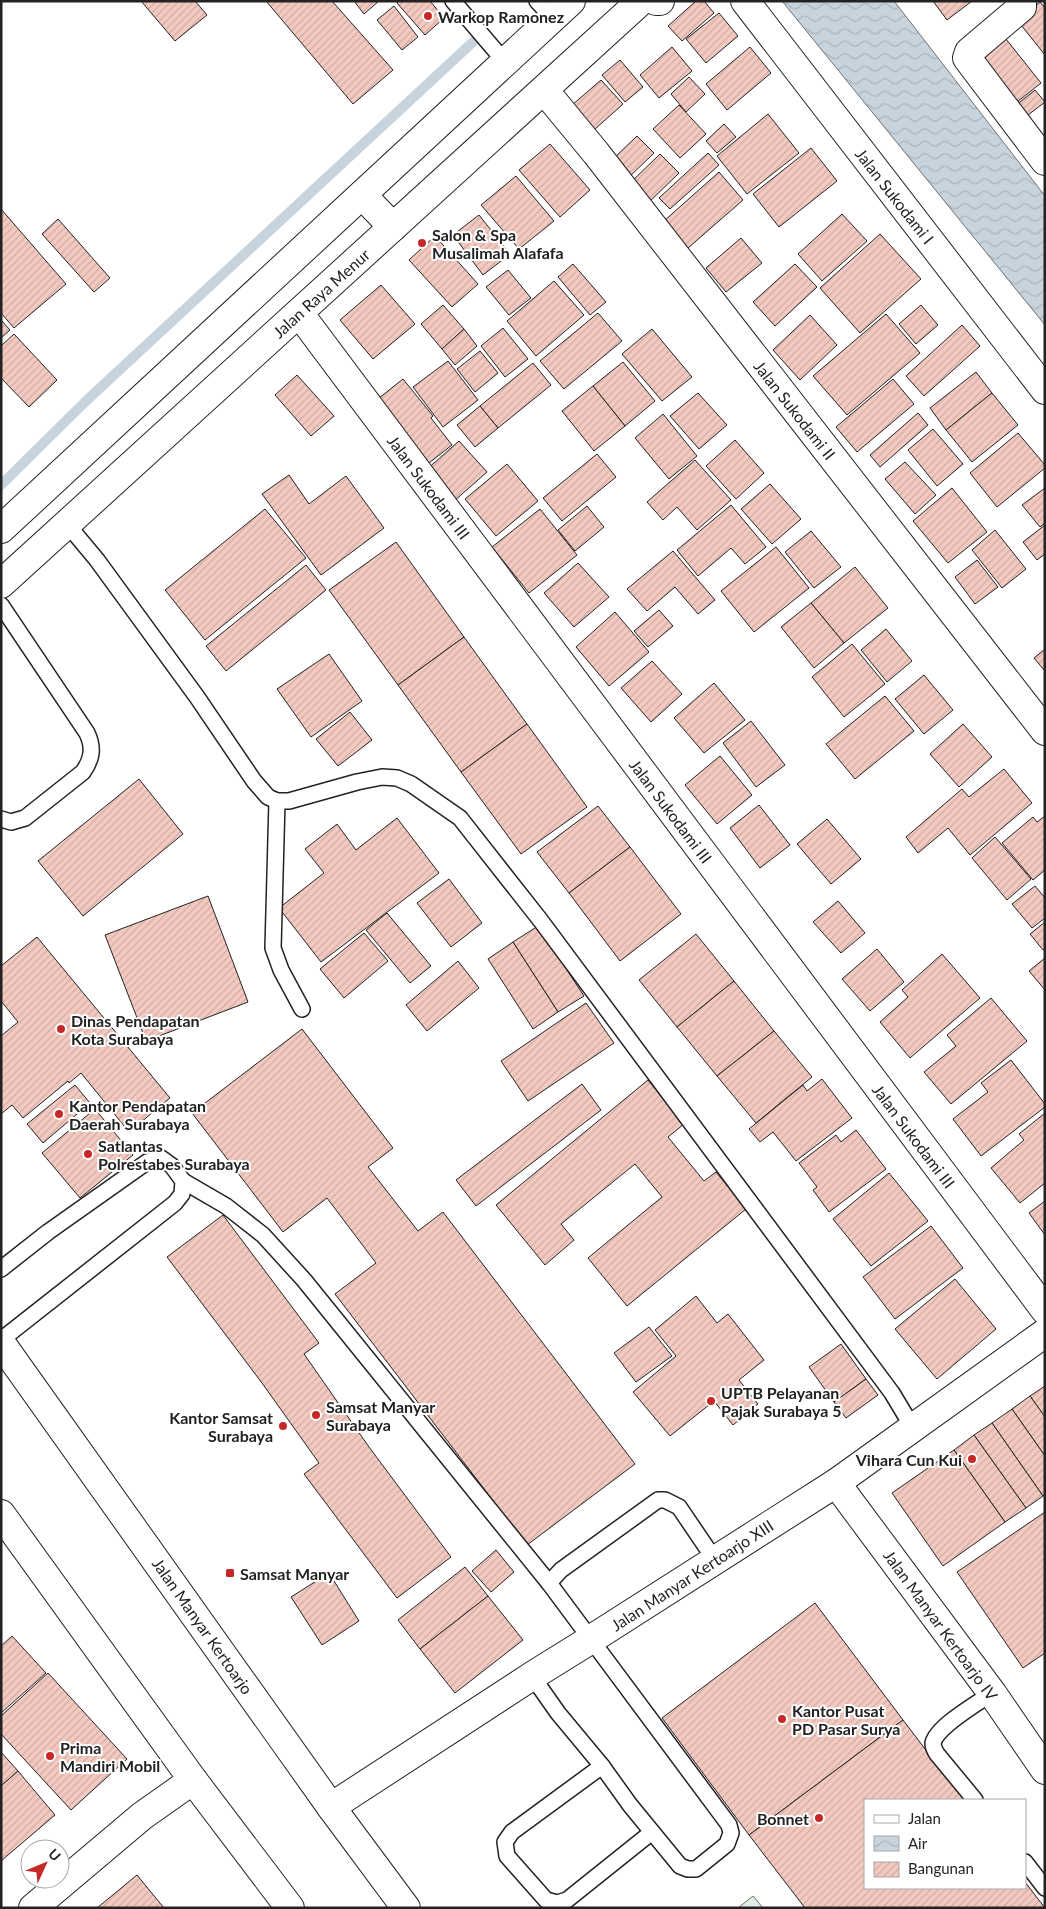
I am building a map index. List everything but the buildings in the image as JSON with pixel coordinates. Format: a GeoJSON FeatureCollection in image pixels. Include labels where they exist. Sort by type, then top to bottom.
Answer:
{"type":"FeatureCollection","features":[{"type":"Feature","properties":{"kind":"street","name":"Jalan Raya Menur"},"geometry":{"type":"LineString","coordinates":[[1,584],[641,1]]}},
{"type":"Feature","properties":{"kind":"street","name":"Jalan Sukodami I"},"geometry":{"type":"LineString","coordinates":[[745,1],[1045,390]]}},
{"type":"Feature","properties":{"kind":"street"},"geometry":{"type":"LineString","coordinates":[[1022,1],[1022,7],[969,52],[968,58],[1045,161]]}},
{"type":"Feature","properties":{"kind":"street"},"geometry":{"type":"LineString","coordinates":[[1,529],[505,62],[554,7]]}},
{"type":"Feature","properties":{"kind":"street","name":"Jalan Sukodami II"},"geometry":{"type":"LineString","coordinates":[[544,90],[596,153],[1045,731]]}},
{"type":"Feature","properties":{"kind":"street"},"geometry":{"type":"LineString","coordinates":[[362,195],[393,227]]}},
{"type":"Feature","properties":{"kind":"street","name":"Jalan Sukodami III"},"geometry":{"type":"LineString","coordinates":[[299,313],[1045,1310]]}},
{"type":"Feature","properties":{"kind":"street","name":"Jalan Manyar Kertoarjo XIII"},"geometry":{"type":"LineString","coordinates":[[331,1807],[532,1676],[836,1483],[1045,1333]]}},
{"type":"Feature","properties":{"kind":"street","name":"Jalan Manyar Kertoarjo"},"geometry":{"type":"LineString","coordinates":[[1,1342],[331,1807],[406,1908]]}},
{"type":"Feature","properties":{"kind":"street","name":"Jalan Manyar Kertoarjo IV"},"geometry":{"type":"LineString","coordinates":[[836,1483],[992,1693],[1045,1770]]}},
{"type":"Feature","properties":{"kind":"street"},"geometry":{"type":"LineString","coordinates":[[1,1514],[193,1780],[290,1908]]}},
{"type":"Feature","properties":{"kind":"street"},"geometry":{"type":"LineString","coordinates":[[33,1908],[142,1816],[193,1780]]}},
{"type":"Feature","properties":{"kind":"lane"},"geometry":{"type":"LineString","coordinates":[[453,1],[505,62]]}},
{"type":"Feature","properties":{"kind":"lane"},"geometry":{"type":"LineString","coordinates":[[66,524],[103,568],[268,797],[277,801],[289,801],[374,779],[397,778],[411,784],[460,818],[547,929],[892,1393],[913,1428]]}},
{"type":"Feature","properties":{"kind":"lane"},"geometry":{"type":"LineString","coordinates":[[1,605],[87,733],[91,742],[92,754],[83,772],[26,818],[12,822],[1,818]]}},
{"type":"Feature","properties":{"kind":"lane"},"geometry":{"type":"LineString","coordinates":[[277,801],[273,948],[281,970],[302,1009]]}},
{"type":"Feature","properties":{"kind":"lane"},"geometry":{"type":"LineString","coordinates":[[1,1269],[48,1232],[147,1162],[161,1158],[172,1166],[183,1182],[226,1206],[256,1229],[298,1273],[549,1583],[729,1825],[732,1833],[726,1844],[696,1869],[680,1866],[630,1806],[602,1766],[558,1712],[532,1676]]}},
{"type":"Feature","properties":{"kind":"lane"},"geometry":{"type":"LineString","coordinates":[[1,1342],[175,1203],[182,1194],[183,1182]]}},
{"type":"Feature","properties":{"kind":"lane"},"geometry":{"type":"LineString","coordinates":[[549,1583],[561,1570],[658,1500],[664,1500],[679,1507],[715,1560]]}},
{"type":"Feature","properties":{"kind":"lane"},"geometry":{"type":"LineString","coordinates":[[974,1799],[934,1750],[934,1742],[941,1730],[992,1693]]}},
{"type":"Feature","properties":{"kind":"lane"},"geometry":{"type":"LineString","coordinates":[[602,1766],[512,1832],[505,1842],[507,1856],[546,1900],[557,1904],[567,1900],[652,1832]]}},
{"type":"Feature","properties":{"kind":"lane"},"geometry":{"type":"LineString","coordinates":[[1026,1863],[1045,1888]]}},
{"type":"Feature","properties":{"kind":"green space"},"geometry":{"type":"Polygon","coordinates":[[[753,1896],[763,1908],[738,1908],[753,1896]]]}},
{"type":"Feature","properties":{"kind":"water"},"geometry":{"type":"Polygon","coordinates":[[[782,1],[894,1],[1045,196],[1045,325],[782,1]]]}},
{"type":"Feature","properties":{"kind":"waterway"},"geometry":{"type":"LineString","coordinates":[[1,485],[86,401],[474,41]]}},
{"type":"Feature","properties":{"kind":"place","name":"Warkop Ramonez"},"geometry":{"type":"Point","coordinates":[428,16]}},
{"type":"Feature","properties":{"kind":"place","name":"Salon & Spa Musalimah Alafafa"},"geometry":{"type":"Point","coordinates":[422,243]}},
{"type":"Feature","properties":{"kind":"place","name":"Dinas Pendapatan Kota Surabaya"},"geometry":{"type":"Point","coordinates":[61,1029]}},
{"type":"Feature","properties":{"kind":"place","name":"Kantor Pendapatan Daerah Surabaya"},"geometry":{"type":"Point","coordinates":[59,1114]}},
{"type":"Feature","properties":{"kind":"place","name":"Satlantas Polrestabes Surabaya"},"geometry":{"type":"Point","coordinates":[88,1154]}},
{"type":"Feature","properties":{"kind":"place","name":"UPTB Pelayanan Pajak Surabaya 5"},"geometry":{"type":"Point","coordinates":[711,1401]}},
{"type":"Feature","properties":{"kind":"place","name":"Samsat Manyar Surabaya"},"geometry":{"type":"Point","coordinates":[316,1415]}},
{"type":"Feature","properties":{"kind":"place","name":"Kantor Samsat Surabaya"},"geometry":{"type":"Point","coordinates":[283,1426]}},
{"type":"Feature","properties":{"kind":"place","name":"Vihara Cun Kui"},"geometry":{"type":"Point","coordinates":[972,1459]}},
{"type":"Feature","properties":{"kind":"place","name":"Samsat Manyar"},"geometry":{"type":"Point","coordinates":[230,1573]}},
{"type":"Feature","properties":{"kind":"place","name":"Kantor Pusat PD Pasar Surya"},"geometry":{"type":"Point","coordinates":[782,1719]}},
{"type":"Feature","properties":{"kind":"place","name":"Prima Mandiri Mobil"},"geometry":{"type":"Point","coordinates":[50,1756]}},
{"type":"Feature","properties":{"kind":"place","name":"Bonnet"},"geometry":{"type":"Point","coordinates":[819,1818]}}]}
